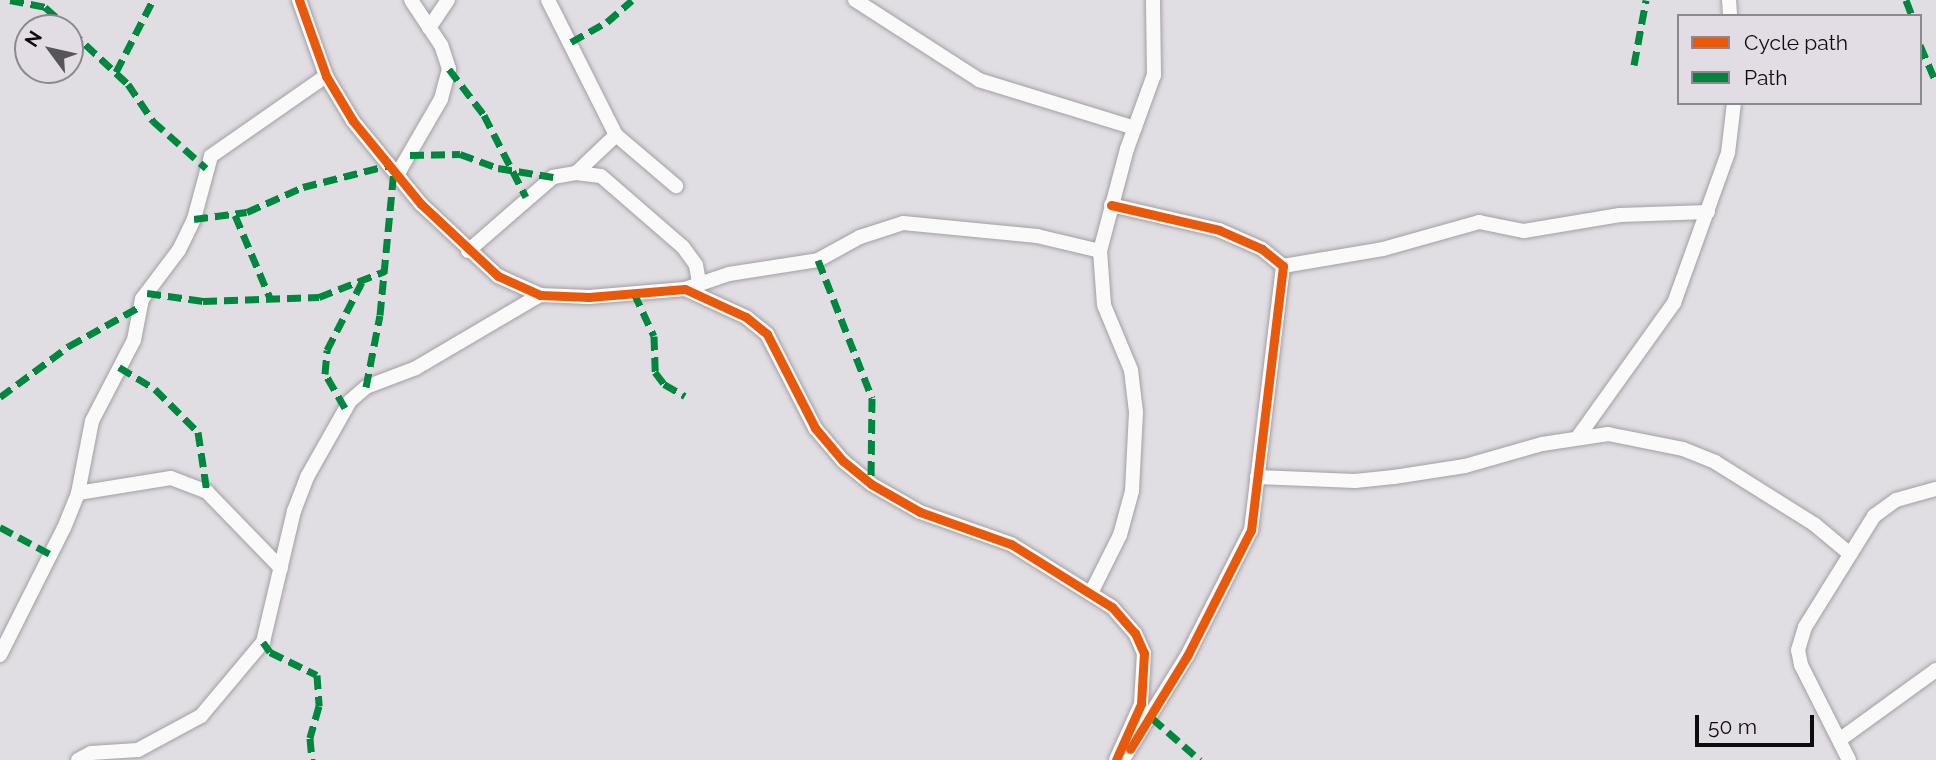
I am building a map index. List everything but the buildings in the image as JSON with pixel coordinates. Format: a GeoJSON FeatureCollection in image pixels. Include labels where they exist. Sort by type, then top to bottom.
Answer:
{"type":"FeatureCollection","features":[{"type":"Feature","properties":{"kind":"street"},"geometry":{"type":"LineString","coordinates":[[299,0],[326,76],[353,121],[397,175],[468,251],[498,275],[540,295],[589,297],[692,286],[818,260],[860,237],[903,223],[1037,236],[1100,251]]}},
{"type":"Feature","properties":{"kind":"street"},"geometry":{"type":"LineString","coordinates":[[397,175],[441,99],[449,69],[429,28],[411,0]]}},
{"type":"Feature","properties":{"kind":"street"},"geometry":{"type":"LineString","coordinates":[[429,28],[449,0]]}},
{"type":"Feature","properties":{"kind":"street"},"geometry":{"type":"LineString","coordinates":[[548,0],[616,135],[676,186]]}},
{"type":"Feature","properties":{"kind":"street"},"geometry":{"type":"LineString","coordinates":[[855,0],[979,80],[1135,128]]}},
{"type":"Feature","properties":{"kind":"street"},"geometry":{"type":"LineString","coordinates":[[1092,591],[1120,535],[1132,491],[1136,412],[1130,369],[1104,305],[1100,251],[1111,205],[1154,75],[1153,0]]}},
{"type":"Feature","properties":{"kind":"street"},"geometry":{"type":"LineString","coordinates":[[0,655],[78,493],[92,421],[134,340],[142,299],[180,250],[194,219],[211,156],[326,76]]}},
{"type":"Feature","properties":{"kind":"street"},"geometry":{"type":"LineString","coordinates":[[1578,437],[1674,303],[1728,153],[1734,105]]}},
{"type":"Feature","properties":{"kind":"street"},"geometry":{"type":"LineString","coordinates":[[576,173],[616,135]]}},
{"type":"Feature","properties":{"kind":"street"},"geometry":{"type":"LineString","coordinates":[[468,251],[553,177],[576,173],[601,176],[683,247],[696,265],[692,286]]}},
{"type":"Feature","properties":{"kind":"street"},"geometry":{"type":"LineString","coordinates":[[1111,205],[1219,230],[1262,249],[1283,265],[1383,249],[1479,222],[1524,231],[1620,215],[1708,212]]}},
{"type":"Feature","properties":{"kind":"street"},"geometry":{"type":"LineString","coordinates":[[1122,760],[1187,656],[1251,530],[1283,265]]}},
{"type":"Feature","properties":{"kind":"street"},"geometry":{"type":"LineString","coordinates":[[692,286],[746,317],[767,334],[816,428],[843,461],[871,484],[920,512],[1011,544],[1092,591],[1135,633],[1144,653],[1142,704],[1116,760]]}},
{"type":"Feature","properties":{"kind":"street"},"geometry":{"type":"LineString","coordinates":[[78,760],[92,753],[138,750],[201,716],[263,642],[307,477],[350,401],[366,387],[416,368],[540,295]]}},
{"type":"Feature","properties":{"kind":"street"},"geometry":{"type":"LineString","coordinates":[[1257,477],[1355,481],[1394,477],[1465,466],[1578,437],[1608,434],[1650,442],[1715,462],[1814,524],[1850,554]]}},
{"type":"Feature","properties":{"kind":"street"},"geometry":{"type":"LineString","coordinates":[[78,493],[171,478],[207,492],[281,568]]}},
{"type":"Feature","properties":{"kind":"street"},"geometry":{"type":"LineString","coordinates":[[1849,760],[1842,738],[1801,665],[1798,650],[1805,627],[1874,516],[1896,500],[1936,489]]}},
{"type":"Feature","properties":{"kind":"street"},"geometry":{"type":"LineString","coordinates":[[1842,738],[1936,670]]}},
{"type":"Feature","properties":{"kind":"marked path"},"geometry":{"type":"LineString","coordinates":[[10,0],[45,7],[53,14]]}},
{"type":"Feature","properties":{"kind":"marked path"},"geometry":{"type":"LineString","coordinates":[[116,72],[153,0]]}},
{"type":"Feature","properties":{"kind":"marked path"},"geometry":{"type":"LineString","coordinates":[[571,42],[607,22],[632,0]]}},
{"type":"Feature","properties":{"kind":"marked path"},"geometry":{"type":"LineString","coordinates":[[1634,65],[1646,0]]}},
{"type":"Feature","properties":{"kind":"marked path"},"geometry":{"type":"LineString","coordinates":[[1906,0],[1911,14]]}},
{"type":"Feature","properties":{"kind":"marked path"},"geometry":{"type":"LineString","coordinates":[[84,43],[128,84],[153,121],[206,168]]}},
{"type":"Feature","properties":{"kind":"marked path"},"geometry":{"type":"LineString","coordinates":[[1922,50],[1936,82]]}},
{"type":"Feature","properties":{"kind":"marked path"},"geometry":{"type":"LineString","coordinates":[[449,69],[484,115],[526,197]]}},
{"type":"Feature","properties":{"kind":"marked path"},"geometry":{"type":"LineString","coordinates":[[410,155],[460,154],[498,168],[553,177]]}},
{"type":"Feature","properties":{"kind":"marked path"},"geometry":{"type":"LineString","coordinates":[[194,219],[247,212],[303,187],[389,165]]}},
{"type":"Feature","properties":{"kind":"marked path"},"geometry":{"type":"LineString","coordinates":[[366,387],[380,315],[394,169]]}},
{"type":"Feature","properties":{"kind":"marked path"},"geometry":{"type":"LineString","coordinates":[[235,215],[270,298]]}},
{"type":"Feature","properties":{"kind":"marked path"},"geometry":{"type":"LineString","coordinates":[[818,260],[872,398],[871,484]]}},
{"type":"Feature","properties":{"kind":"marked path"},"geometry":{"type":"LineString","coordinates":[[147,293],[203,301],[319,297],[385,271]]}},
{"type":"Feature","properties":{"kind":"marked path"},"geometry":{"type":"LineString","coordinates":[[345,408],[325,374],[327,350],[362,282]]}},
{"type":"Feature","properties":{"kind":"marked path"},"geometry":{"type":"LineString","coordinates":[[634,293],[654,336],[655,372],[664,384],[685,396]]}},
{"type":"Feature","properties":{"kind":"marked path"},"geometry":{"type":"LineString","coordinates":[[0,397],[69,346],[139,307]]}},
{"type":"Feature","properties":{"kind":"marked path"},"geometry":{"type":"LineString","coordinates":[[119,367],[155,389],[198,432],[207,492]]}},
{"type":"Feature","properties":{"kind":"marked path"},"geometry":{"type":"LineString","coordinates":[[0,527],[52,555]]}},
{"type":"Feature","properties":{"kind":"marked path"},"geometry":{"type":"LineString","coordinates":[[263,642],[270,652],[317,675],[319,706],[310,738],[312,760]]}},
{"type":"Feature","properties":{"kind":"marked path"},"geometry":{"type":"LineString","coordinates":[[1152,718],[1200,760]]}},
{"type":"Feature","properties":{"kind":"cycle path"},"geometry":{"type":"LineString","coordinates":[[299,0],[326,76],[353,121],[421,204],[498,276],[540,295],[589,297],[685,289],[746,317],[767,334],[815,428],[843,461],[871,484],[920,512],[1011,544],[1112,607],[1135,633],[1144,653],[1141,704],[1116,760]]}},
{"type":"Feature","properties":{"kind":"cycle path"},"geometry":{"type":"LineString","coordinates":[[1111,205],[1219,230],[1262,249],[1283,266],[1251,530],[1187,656],[1130,749]]}}]}
